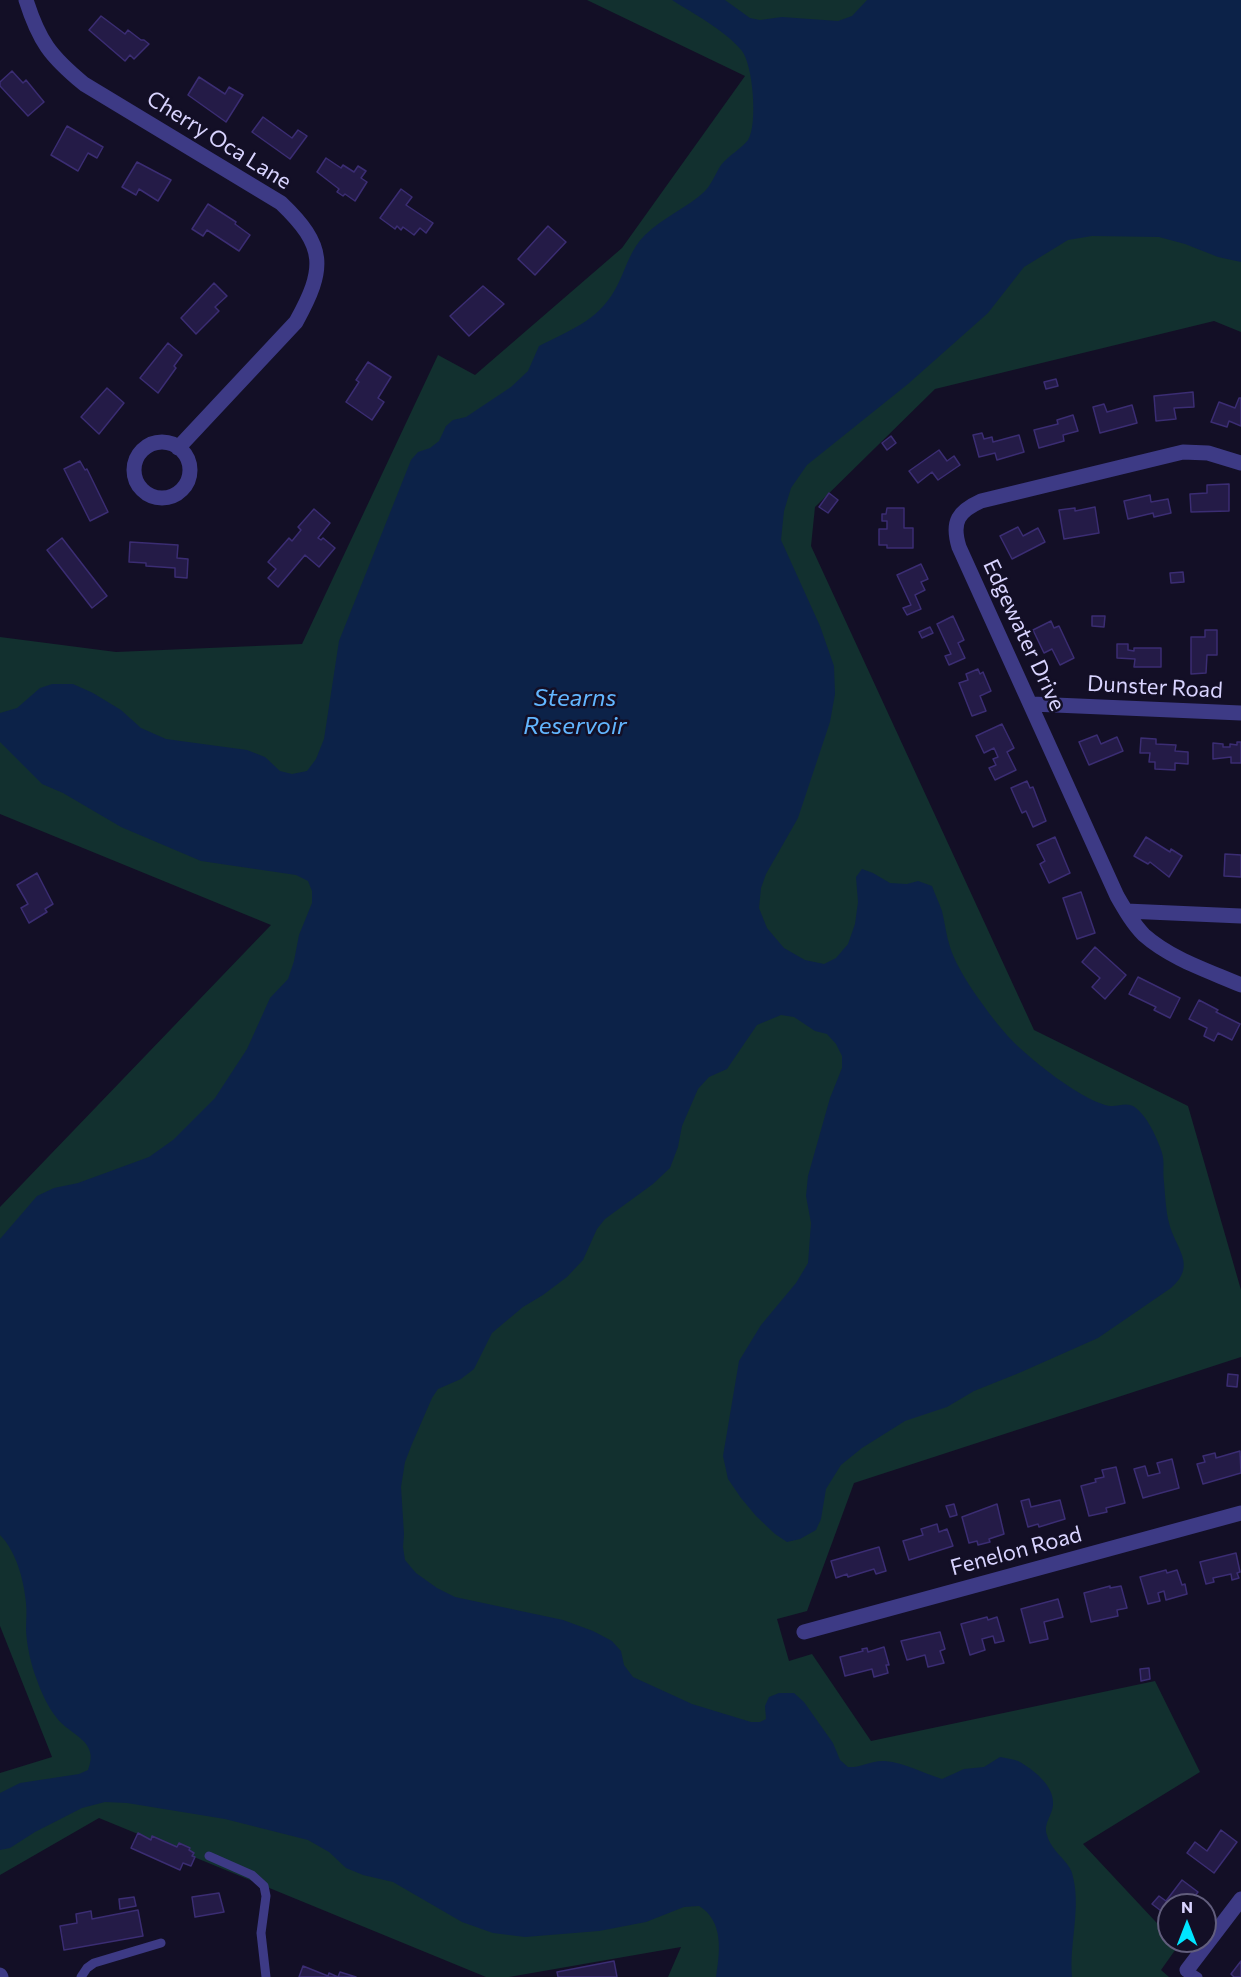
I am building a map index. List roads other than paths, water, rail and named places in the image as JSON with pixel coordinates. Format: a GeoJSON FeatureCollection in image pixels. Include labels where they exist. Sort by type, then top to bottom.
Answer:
{"type":"FeatureCollection","features":[{"type":"Feature","properties":{"kind":"street","name":"Cherry Oca Lane"},"geometry":{"type":"LineString","coordinates":[[26,0],[35,28],[46,48],[62,66],[84,84],[281,203],[298,219],[311,236],[317,255],[316,277],[309,300],[296,322],[178,448]]}},
{"type":"Feature","properties":{"kind":"street","name":"Edgewater Drive"},"geometry":{"type":"LineString","coordinates":[[1241,463],[1208,453],[1183,452],[981,501],[964,510],[958,517],[956,538],[1117,896],[1126,911],[1144,934],[1167,951],[1241,985]]}},
{"type":"Feature","properties":{"kind":"street","name":"Dunster Road"},"geometry":{"type":"LineString","coordinates":[[1032,704],[1241,713]]}},
{"type":"Feature","properties":{"kind":"street"},"geometry":{"type":"LineString","coordinates":[[1126,911],[1241,916]]}},
{"type":"Feature","properties":{"kind":"street","name":"Fenelon Road"},"geometry":{"type":"LineString","coordinates":[[804,1632],[1241,1513]]}},
{"type":"Feature","properties":{"kind":"street"},"geometry":{"type":"LineString","coordinates":[[1192,1974],[1241,1899]]}},
{"type":"Feature","properties":{"kind":"lane"},"geometry":{"type":"LineString","coordinates":[[209,1856],[252,1875],[264,1886],[266,1896],[261,1933],[266,1977]]}},
{"type":"Feature","properties":{"kind":"lane"},"geometry":{"type":"LineString","coordinates":[[81,1977],[94,1963],[161,1943]]}},
{"type":"Feature","properties":{"kind":"water","name":"Stearns Reservoir"},"geometry":{"type":"Polygon","coordinates":[[[672,0],[725,0],[750,18],[760,20],[782,17],[838,21],[852,16],[867,0],[1241,0],[1241,262],[1218,257],[1159,237],[1092,236],[1068,240],[1024,267],[988,313],[908,384],[807,465],[791,488],[784,511],[781,540],[820,626],[834,666],[835,694],[830,722],[798,818],[766,874],[761,888],[759,908],[767,928],[784,948],[805,960],[824,964],[836,958],[848,944],[855,924],[858,902],[856,877],[862,869],[890,883],[907,884],[918,881],[932,886],[942,911],[950,947],[960,969],[982,1004],[1006,1034],[1026,1054],[1070,1087],[1099,1103],[1110,1106],[1133,1106],[1147,1121],[1162,1152],[1168,1219],[1182,1256],[1183,1272],[1171,1288],[1098,1338],[974,1391],[947,1407],[905,1421],[862,1448],[841,1465],[826,1489],[821,1519],[816,1530],[800,1539],[787,1542],[756,1516],[741,1498],[728,1479],[723,1456],[739,1361],[761,1325],[796,1283],[808,1263],[811,1223],[806,1196],[808,1176],[830,1098],[842,1068],[842,1056],[836,1044],[827,1034],[815,1031],[794,1017],[781,1015],[757,1025],[727,1069],[709,1077],[698,1089],[682,1126],[678,1147],[670,1168],[653,1184],[605,1219],[597,1229],[583,1260],[567,1277],[523,1307],[492,1333],[474,1369],[461,1379],[438,1389],[405,1462],[401,1487],[405,1560],[416,1573],[455,1597],[563,1620],[593,1631],[612,1641],[621,1651],[624,1665],[633,1677],[692,1704],[751,1722],[760,1722],[766,1719],[765,1706],[769,1697],[779,1693],[794,1693],[804,1702],[833,1743],[840,1760],[848,1767],[885,1761],[907,1766],[942,1779],[964,1769],[984,1767],[1000,1757],[1024,1764],[1042,1779],[1053,1798],[1046,1827],[1047,1835],[1052,1846],[1070,1868],[1075,1886],[1076,1912],[1072,1977],[716,1977],[719,1948],[716,1928],[707,1912],[699,1906],[684,1907],[646,1922],[599,1931],[525,1937],[493,1933],[462,1922],[393,1882],[363,1875],[346,1868],[329,1852],[308,1840],[225,1819],[127,1803],[105,1802],[82,1808],[35,1832],[10,1848],[0,1850],[0,1793],[20,1783],[79,1774],[88,1770],[91,1760],[87,1745],[56,1717],[41,1689],[28,1649],[26,1603],[21,1576],[11,1549],[0,1535],[0,1239],[37,1196],[54,1188],[78,1183],[149,1157],[173,1140],[215,1098],[247,1049],[270,998],[288,979],[299,935],[312,903],[312,891],[308,881],[296,875],[201,861],[121,827],[63,793],[42,784],[0,742],[0,713],[17,708],[40,688],[52,684],[73,684],[121,710],[141,728],[166,739],[247,750],[265,757],[280,771],[292,774],[307,771],[316,759],[324,739],[339,641],[411,460],[418,452],[430,448],[439,441],[446,426],[453,420],[466,417],[511,387],[528,371],[539,346],[585,322],[604,306],[640,240],[659,223],[704,192],[721,165],[748,140],[753,122],[753,95],[746,58],[742,51],[719,30],[672,0]]]}}]}
